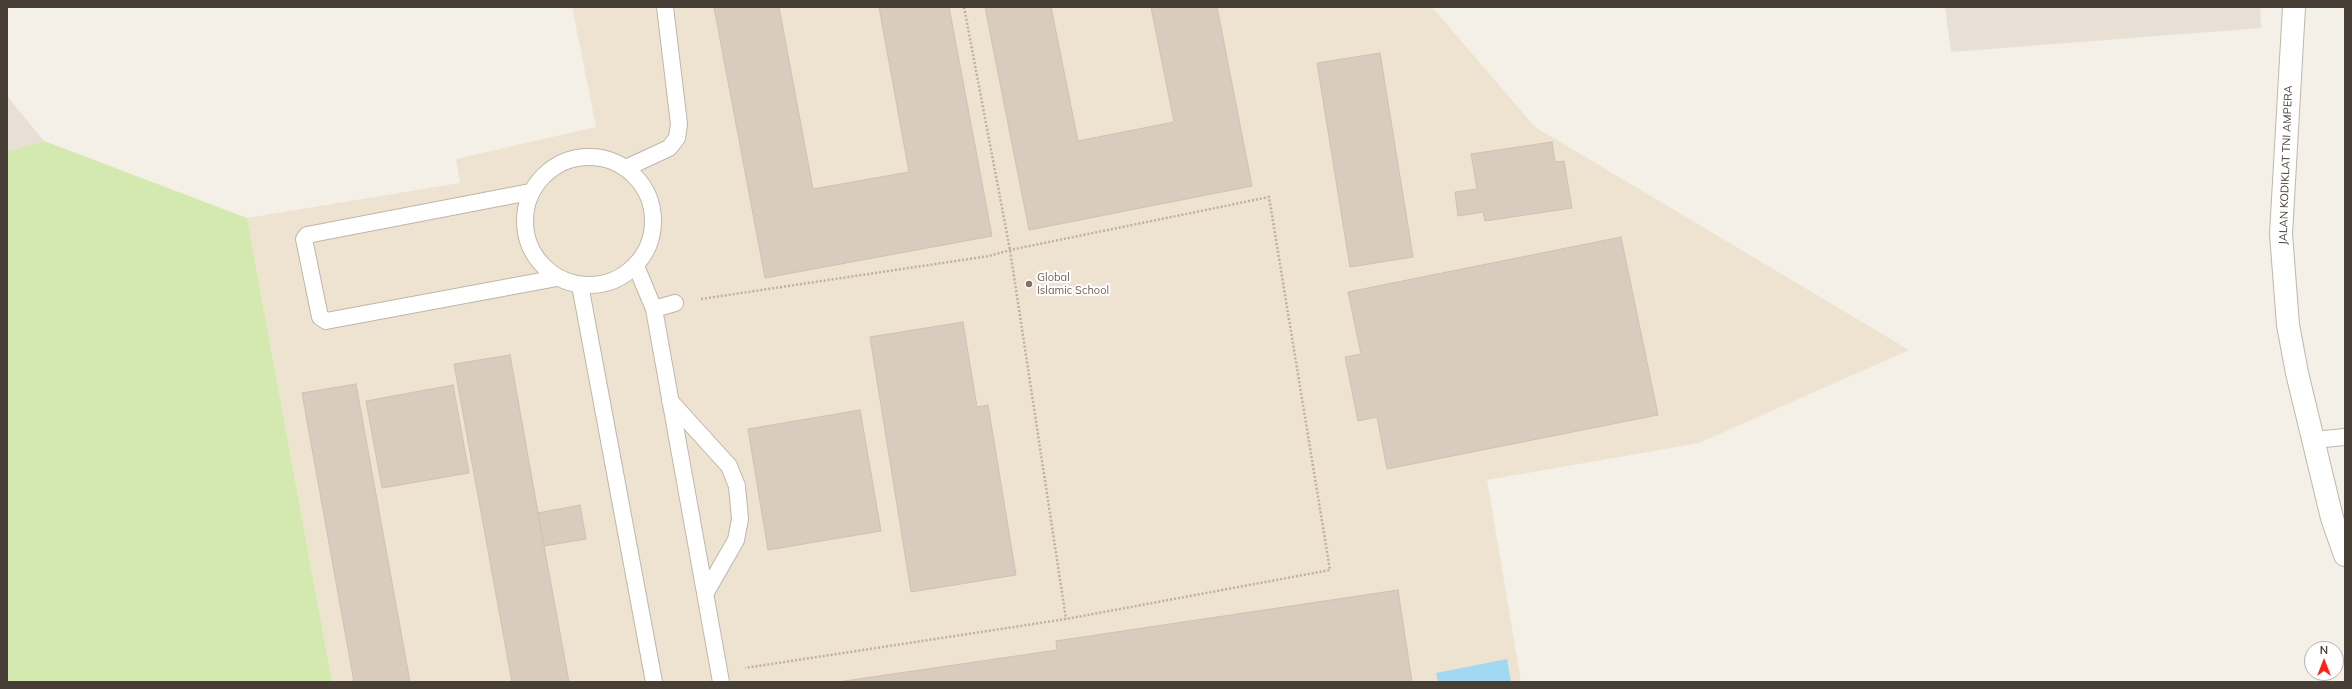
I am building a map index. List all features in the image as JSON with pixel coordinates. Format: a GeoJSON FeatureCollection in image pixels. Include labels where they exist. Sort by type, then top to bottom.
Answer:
{"type":"FeatureCollection","features":[{"type":"Feature","properties":{"kind":"street","name":"JALAN KODIKLAT TNI AMPERA"},"geometry":{"type":"LineString","coordinates":[[2294,7],[2281,234],[2288,325],[2332,518],[2345,555]]}},
{"type":"Feature","properties":{"kind":"lane"},"geometry":{"type":"LineString","coordinates":[[626,168],[669,148],[677,138],[679,124],[665,7]]}},
{"type":"Feature","properties":{"kind":"lane"},"geometry":{"type":"LineString","coordinates":[[591,156],[614,161],[626,168],[642,184],[649,197],[654,219],[653,233],[645,254],[636,266],[618,279],[596,285],[580,285],[557,278],[533,255],[524,224],[530,192],[550,169],[577,157],[591,156]]}},
{"type":"Feature","properties":{"kind":"lane"},"geometry":{"type":"LineString","coordinates":[[530,192],[307,235],[304,239],[320,317],[326,321],[557,278]]}},
{"type":"Feature","properties":{"kind":"lane"},"geometry":{"type":"LineString","coordinates":[[636,266],[654,309],[720,677]]}},
{"type":"Feature","properties":{"kind":"lane"},"geometry":{"type":"LineString","coordinates":[[580,285],[654,682]]}},
{"type":"Feature","properties":{"kind":"lane"},"geometry":{"type":"LineString","coordinates":[[654,309],[675,303]]}},
{"type":"Feature","properties":{"kind":"lane"},"geometry":{"type":"LineString","coordinates":[[670,401],[729,466],[737,486],[740,519],[736,540],[705,594]]}},
{"type":"Feature","properties":{"kind":"lane"},"geometry":{"type":"LineString","coordinates":[[2313,440],[2345,437]]}},
{"type":"Feature","properties":{"kind":"path"},"geometry":{"type":"LineString","coordinates":[[964,7],[1010,250],[1066,619]]}},
{"type":"Feature","properties":{"kind":"path"},"geometry":{"type":"LineString","coordinates":[[675,303],[989,256],[1010,250],[1269,197],[1330,570],[1066,619],[720,677]]}},
{"type":"Feature","properties":{"kind":"shaded area","name":"Global Islamic School"},"geometry":{"type":"Polygon","coordinates":[[[572,7],[1432,7],[1535,127],[1909,350],[1699,443],[1487,480],[1521,682],[332,682],[247,218],[460,183],[456,159],[596,127],[572,7]]]}},
{"type":"Feature","properties":{"kind":"shaded area"},"geometry":{"type":"Polygon","coordinates":[[[1945,7],[2260,7],[2261,28],[1951,52],[1945,7]]]}},
{"type":"Feature","properties":{"kind":"shaded area"},"geometry":{"type":"Polygon","coordinates":[[[7,96],[44,141],[7,151],[7,96]]]}},
{"type":"Feature","properties":{"kind":"green space"},"geometry":{"type":"Polygon","coordinates":[[[44,141],[247,218],[332,682],[7,682],[7,151],[44,141]]]}},
{"type":"Feature","properties":{"kind":"water"},"geometry":{"type":"Polygon","coordinates":[[[1507,659],[1511,682],[1438,682],[1436,673],[1507,659]]]}},
{"type":"Feature","properties":{"kind":"building"},"geometry":{"type":"Polygon","coordinates":[[[714,7],[779,7],[813,189],[909,172],[879,7],[949,7],[992,236],[765,278],[714,7]]]}},
{"type":"Feature","properties":{"kind":"building"},"geometry":{"type":"Polygon","coordinates":[[[985,7],[1051,7],[1078,141],[1174,122],[1151,7],[1217,7],[1252,186],[1029,230],[985,7]]]}},
{"type":"Feature","properties":{"kind":"building"},"geometry":{"type":"Polygon","coordinates":[[[1380,53],[1413,257],[1350,267],[1317,63],[1380,53]]]}},
{"type":"Feature","properties":{"kind":"building"},"geometry":{"type":"Polygon","coordinates":[[[1552,142],[1555,162],[1564,161],[1572,208],[1485,221],[1483,212],[1458,216],[1455,192],[1477,189],[1471,154],[1552,142]]]}},
{"type":"Feature","properties":{"kind":"building"},"geometry":{"type":"Polygon","coordinates":[[[1621,237],[1658,415],[1387,469],[1377,417],[1358,421],[1345,357],[1361,354],[1348,292],[1621,237]]]}},
{"type":"Feature","properties":{"kind":"building"},"geometry":{"type":"Polygon","coordinates":[[[963,322],[977,407],[988,405],[1016,575],[911,592],[870,337],[963,322]]]}},
{"type":"Feature","properties":{"kind":"building"},"geometry":{"type":"Polygon","coordinates":[[[510,355],[569,682],[512,682],[454,364],[510,355]]]}},
{"type":"Feature","properties":{"kind":"building"},"geometry":{"type":"Polygon","coordinates":[[[356,384],[410,682],[354,682],[302,393],[356,384]]]}},
{"type":"Feature","properties":{"kind":"building"},"geometry":{"type":"Polygon","coordinates":[[[453,385],[469,473],[382,488],[366,401],[453,385]]]}},
{"type":"Feature","properties":{"kind":"building"},"geometry":{"type":"Polygon","coordinates":[[[860,410],[881,531],[768,550],[748,429],[860,410]]]}},
{"type":"Feature","properties":{"kind":"building"},"geometry":{"type":"Polygon","coordinates":[[[580,505],[586,539],[544,546],[538,513],[580,505]]]}},
{"type":"Feature","properties":{"kind":"building"},"geometry":{"type":"Polygon","coordinates":[[[1398,590],[1412,682],[838,682],[1057,650],[1056,641],[1398,590]]]}},
{"type":"Feature","properties":{"kind":"place","name":"Global Islamic School"},"geometry":{"type":"Point","coordinates":[1029,284]}}]}
